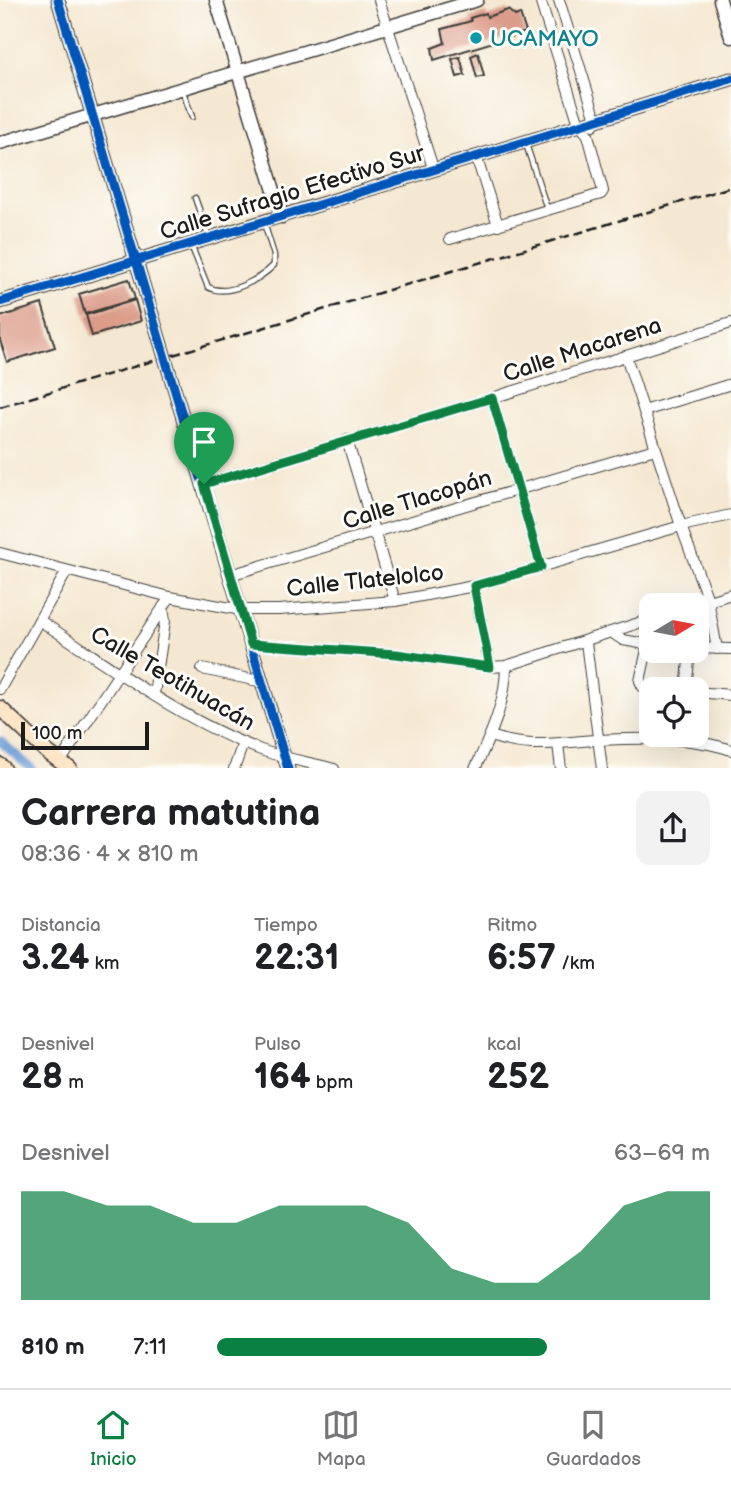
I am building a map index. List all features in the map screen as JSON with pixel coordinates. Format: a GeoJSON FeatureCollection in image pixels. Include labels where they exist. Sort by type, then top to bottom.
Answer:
{"type":"FeatureCollection","features":[{"type":"Feature","properties":{"kind":"main road"},"geometry":{"type":"LineString","coordinates":[[0,708],[65,765]]}},
{"type":"Feature","properties":{"kind":"main road"},"geometry":{"type":"LineString","coordinates":[[0,765],[4,768]]}},
{"type":"Feature","properties":{"kind":"street"},"geometry":{"type":"LineString","coordinates":[[58,0],[287,763]]}},
{"type":"Feature","properties":{"kind":"street"},"geometry":{"type":"LineString","coordinates":[[216,0],[282,217]]}},
{"type":"Feature","properties":{"kind":"street"},"geometry":{"type":"LineString","coordinates":[[379,0],[433,168]]}},
{"type":"Feature","properties":{"kind":"street"},"geometry":{"type":"LineString","coordinates":[[0,143],[477,0]]}},
{"type":"Feature","properties":{"kind":"street"},"geometry":{"type":"LineString","coordinates":[[450,239],[601,194],[603,191],[587,135],[579,124],[540,0]]}},
{"type":"Feature","properties":{"kind":"street"},"geometry":{"type":"LineString","coordinates":[[559,0],[596,119],[587,135]]}},
{"type":"Feature","properties":{"kind":"street"},"geometry":{"type":"LineString","coordinates":[[720,0],[731,37]]}},
{"type":"Feature","properties":{"kind":"street","name":"Calle Sufragio Efectivo Sur"},"geometry":{"type":"LineString","coordinates":[[0,302],[731,79]]}},
{"type":"Feature","properties":{"kind":"street"},"geometry":{"type":"LineString","coordinates":[[476,156],[498,225]]}},
{"type":"Feature","properties":{"kind":"street","name":"Calle Macarena"},"geometry":{"type":"LineString","coordinates":[[204,484],[731,323]]}},
{"type":"Feature","properties":{"kind":"street"},"geometry":{"type":"LineString","coordinates":[[626,356],[705,593]]}},
{"type":"Feature","properties":{"kind":"street"},"geometry":{"type":"LineString","coordinates":[[644,411],[731,384]]}},
{"type":"Feature","properties":{"kind":"street"},"geometry":{"type":"LineString","coordinates":[[492,398],[541,567]]}},
{"type":"Feature","properties":{"kind":"street"},"geometry":{"type":"LineString","coordinates":[[347,440],[395,601]]}},
{"type":"Feature","properties":{"kind":"street","name":"Calle Tlacopán"},"geometry":{"type":"LineString","coordinates":[[230,575],[656,449]]}},
{"type":"Feature","properties":{"kind":"street","name":"Calle Tlatelolco"},"geometry":{"type":"LineString","coordinates":[[0,553],[170,597],[242,610],[279,610],[395,601],[474,586],[681,526],[731,515]]}},
{"type":"Feature","properties":{"kind":"street"},"geometry":{"type":"LineString","coordinates":[[0,689],[67,571]]}},
{"type":"Feature","properties":{"kind":"street"},"geometry":{"type":"LineString","coordinates":[[474,586],[490,667]]}},
{"type":"Feature","properties":{"kind":"street"},"geometry":{"type":"LineString","coordinates":[[709,600],[731,594]]}},
{"type":"Feature","properties":{"kind":"street"},"geometry":{"type":"LineString","coordinates":[[65,765],[120,673],[170,597]]}},
{"type":"Feature","properties":{"kind":"street"},"geometry":{"type":"LineString","coordinates":[[709,605],[717,649]]}},
{"type":"Feature","properties":{"kind":"street"},"geometry":{"type":"LineString","coordinates":[[154,694],[165,621],[163,607]]}},
{"type":"Feature","properties":{"kind":"street","name":"Calle Teotihuacán"},"geometry":{"type":"LineString","coordinates":[[39,620],[154,694],[243,743],[287,763],[334,768]]}},
{"type":"Feature","properties":{"kind":"street"},"geometry":{"type":"LineString","coordinates":[[251,644],[396,654],[490,667],[506,666],[639,623]]}},
{"type":"Feature","properties":{"kind":"street"},"geometry":{"type":"LineString","coordinates":[[611,632],[624,640],[639,643]]}},
{"type":"Feature","properties":{"kind":"street"},"geometry":{"type":"LineString","coordinates":[[586,642],[602,768]]}},
{"type":"Feature","properties":{"kind":"street"},"geometry":{"type":"LineString","coordinates":[[709,649],[731,649]]}},
{"type":"Feature","properties":{"kind":"street"},"geometry":{"type":"LineString","coordinates":[[475,768],[490,736],[504,693],[506,666]]}},
{"type":"Feature","properties":{"kind":"street"},"geometry":{"type":"LineString","coordinates":[[202,669],[263,682]]}},
{"type":"Feature","properties":{"kind":"street"},"geometry":{"type":"LineString","coordinates":[[709,693],[731,695]]}},
{"type":"Feature","properties":{"kind":"street"},"geometry":{"type":"LineString","coordinates":[[490,736],[528,746],[639,739]]}},
{"type":"Feature","properties":{"kind":"street"},"geometry":{"type":"LineString","coordinates":[[234,768],[243,743]]}},
{"type":"Feature","properties":{"kind":"street"},"geometry":{"type":"LineString","coordinates":[[558,744],[561,768]]}},
{"type":"Feature","properties":{"kind":"street"},"geometry":{"type":"LineString","coordinates":[[709,744],[731,750]]}},
{"type":"Feature","properties":{"kind":"lane"},"geometry":{"type":"LineString","coordinates":[[182,88],[191,117]]}},
{"type":"Feature","properties":{"kind":"lane"},"geometry":{"type":"LineString","coordinates":[[526,141],[547,210]]}},
{"type":"Feature","properties":{"kind":"lane"},"geometry":{"type":"LineString","coordinates":[[195,198],[209,239]]}},
{"type":"Feature","properties":{"kind":"lane"},"geometry":{"type":"LineString","coordinates":[[191,245],[208,287],[215,290],[232,288],[264,275],[274,265],[274,255],[264,222]]}},
{"type":"Feature","properties":{"kind":"building","name":"UCAMAYO"},"geometry":{"type":"Polygon","coordinates":[[[508,10],[515,16],[520,14],[526,32],[434,60],[432,48],[445,43],[442,29],[471,21],[470,18],[486,13],[487,17],[508,10]]]}},
{"type":"Feature","properties":{"kind":"building"},"geometry":{"type":"Polygon","coordinates":[[[478,53],[484,76],[477,78],[471,56],[478,53]]]}},
{"type":"Feature","properties":{"kind":"building"},"geometry":{"type":"Polygon","coordinates":[[[460,57],[465,75],[457,77],[452,59],[460,57]]]}},
{"type":"Feature","properties":{"kind":"building"},"geometry":{"type":"Polygon","coordinates":[[[129,279],[135,299],[85,314],[79,294],[129,279]]]}},
{"type":"Feature","properties":{"kind":"building"},"geometry":{"type":"Polygon","coordinates":[[[135,300],[141,321],[92,336],[86,315],[135,300]]]}},
{"type":"Feature","properties":{"kind":"building"},"geometry":{"type":"Polygon","coordinates":[[[42,304],[55,347],[7,362],[0,340],[0,317],[42,304]]]}},
{"type":"Feature","properties":{"kind":"waterway"},"geometry":{"type":"LineString","coordinates":[[0,741],[31,768]]}},
{"type":"Feature","properties":{"kind":"railway"},"geometry":{"type":"LineString","coordinates":[[0,407],[731,187]]}},
{"type":"Feature","properties":{"kind":"cycle path"},"geometry":{"type":"LineString","coordinates":[[58,0],[288,768]]}},
{"type":"Feature","properties":{"kind":"cycle path"},"geometry":{"type":"LineString","coordinates":[[0,302],[731,79]]}},
{"type":"Feature","properties":{"kind":"place","name":"UCAMAYO"},"geometry":{"type":"Point","coordinates":[476,38]}},
{"type":"Feature","properties":{"kind":"route"},"geometry":{"type":"LineString","coordinates":[[492,398],[541,567],[474,586],[490,667],[396,654],[251,644],[204,484],[492,398]]}}]}
